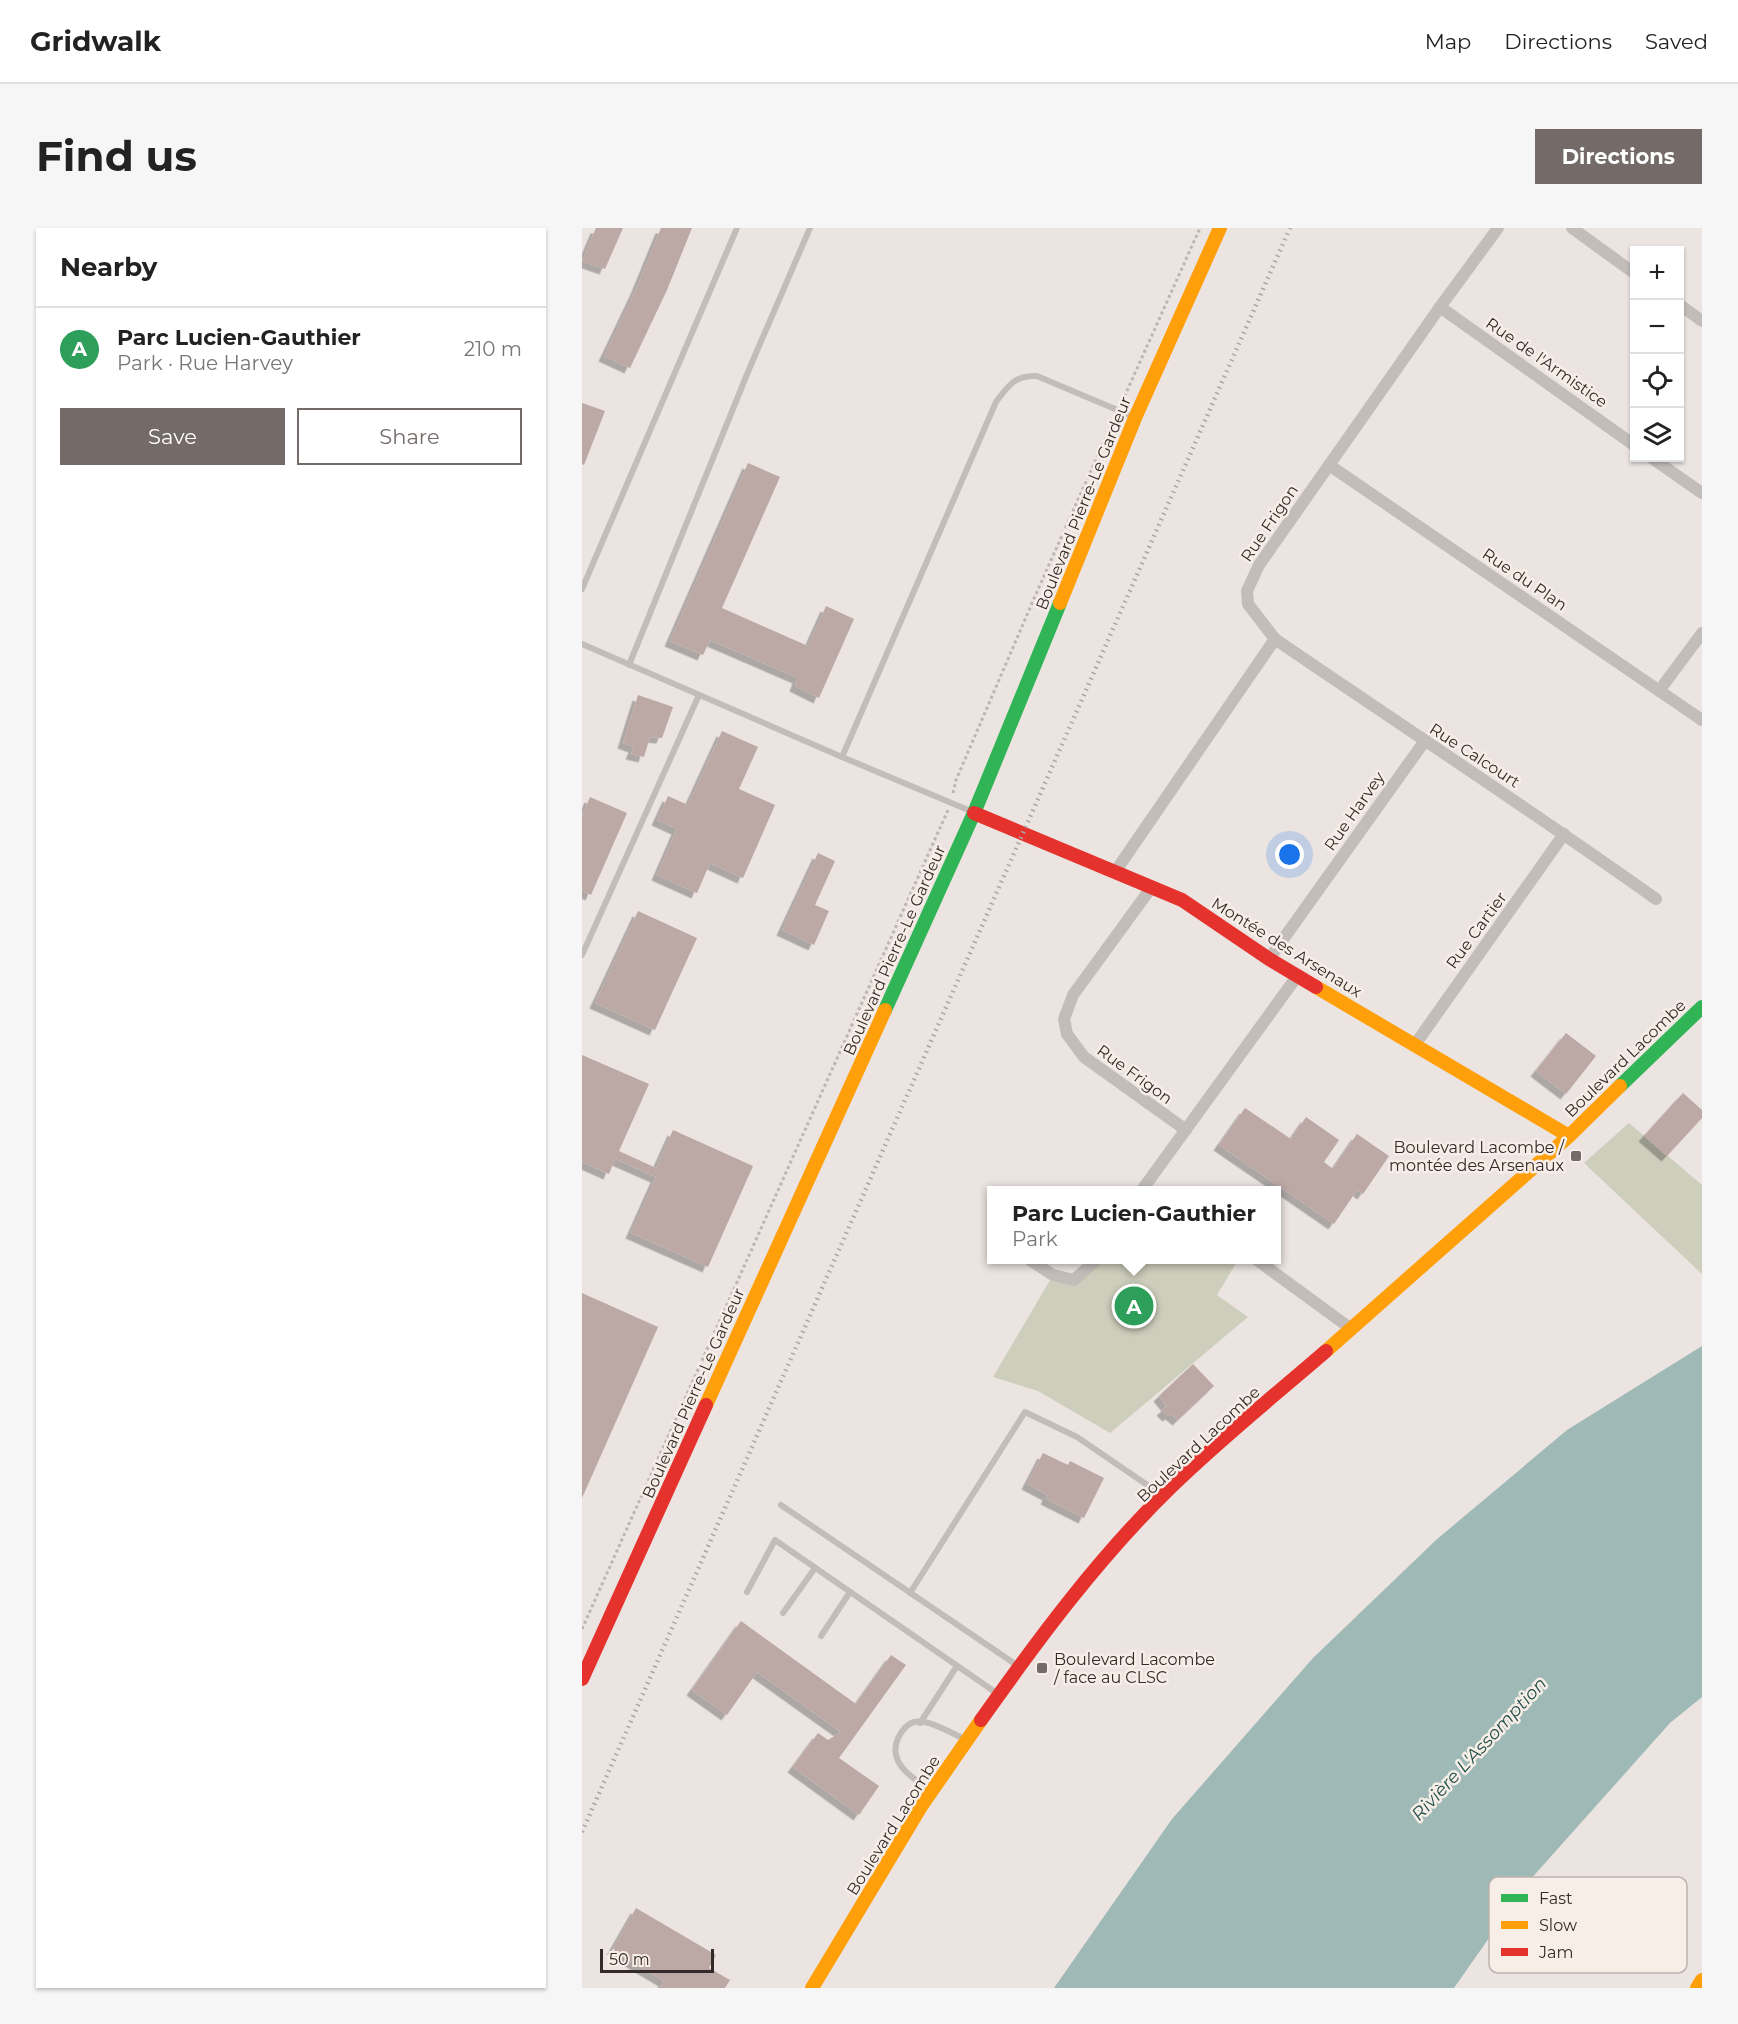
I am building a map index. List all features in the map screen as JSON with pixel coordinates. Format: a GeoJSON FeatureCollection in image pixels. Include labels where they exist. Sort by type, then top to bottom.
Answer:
{"type":"FeatureCollection","features":[{"type":"Feature","properties":{"kind":"street","name":"Boulevard Pierre-Le Gardeur"},"geometry":{"type":"LineString","coordinates":[[582,1679],[974,813],[1136,418],[1220,228]]}},
{"type":"Feature","properties":{"kind":"street","name":"Rue Frigon"},"geometry":{"type":"LineString","coordinates":[[1275,639],[1248,604],[1246,591],[1259,565],[1498,228]]}},
{"type":"Feature","properties":{"kind":"street"},"geometry":{"type":"LineString","coordinates":[[1572,228],[1630,269]]}},
{"type":"Feature","properties":{"kind":"street","name":"Rue de l'Armistice"},"geometry":{"type":"LineString","coordinates":[[1440,307],[1630,441]]}},
{"type":"Feature","properties":{"kind":"street"},"geometry":{"type":"LineString","coordinates":[[1684,308],[1702,321]]}},
{"type":"Feature","properties":{"kind":"street"},"geometry":{"type":"LineString","coordinates":[[1658,462],[1702,493]]}},
{"type":"Feature","properties":{"kind":"street","name":"Rue du Plan"},"geometry":{"type":"LineString","coordinates":[[1329,465],[1702,720]]}},
{"type":"Feature","properties":{"kind":"street"},"geometry":{"type":"LineString","coordinates":[[1659,691],[1702,633]]}},
{"type":"Feature","properties":{"kind":"street"},"geometry":{"type":"LineString","coordinates":[[1115,872],[1275,639]]}},
{"type":"Feature","properties":{"kind":"street","name":"Rue Calcourt"},"geometry":{"type":"LineString","coordinates":[[1275,639],[1424,742],[1564,834],[1656,899]]}},
{"type":"Feature","properties":{"kind":"street","name":"Rue Harvey"},"geometry":{"type":"LineString","coordinates":[[1269,959],[1424,742]]}},
{"type":"Feature","properties":{"kind":"street","name":"Montée des Arsenaux"},"geometry":{"type":"LineString","coordinates":[[974,813],[1182,900],[1269,959],[1569,1136]]}},
{"type":"Feature","properties":{"kind":"street","name":"Rue Cartier"},"geometry":{"type":"LineString","coordinates":[[1414,1046],[1564,834]]}},
{"type":"Feature","properties":{"kind":"street","name":"Rue Frigon"},"geometry":{"type":"LineString","coordinates":[[1151,888],[1073,995],[1064,1019],[1066,1034],[1084,1058],[1186,1131]]}},
{"type":"Feature","properties":{"kind":"street"},"geometry":{"type":"LineString","coordinates":[[1146,1186],[1298,975]]}},
{"type":"Feature","properties":{"kind":"street","name":"Boulevard Lacombe"},"geometry":{"type":"LineString","coordinates":[[812,1988],[932,1791],[1019,1666],[1104,1559],[1199,1461],[1569,1136],[1702,1007]]}},
{"type":"Feature","properties":{"kind":"street"},"geometry":{"type":"LineString","coordinates":[[1036,1264],[1053,1275],[1074,1280],[1092,1264]]}},
{"type":"Feature","properties":{"kind":"street"},"geometry":{"type":"LineString","coordinates":[[1262,1264],[1350,1328]]}},
{"type":"Feature","properties":{"kind":"street"},"geometry":{"type":"LineString","coordinates":[[1697,1988],[1702,1980]]}},
{"type":"Feature","properties":{"kind":"lane"},"geometry":{"type":"LineString","coordinates":[[582,590],[737,228]]}},
{"type":"Feature","properties":{"kind":"lane"},"geometry":{"type":"LineString","coordinates":[[629,664],[750,367],[810,228]]}},
{"type":"Feature","properties":{"kind":"lane"},"geometry":{"type":"LineString","coordinates":[[842,758],[996,402],[1010,384],[1023,375],[1037,376],[1136,418]]}},
{"type":"Feature","properties":{"kind":"lane"},"geometry":{"type":"LineString","coordinates":[[582,644],[974,813]]}},
{"type":"Feature","properties":{"kind":"lane"},"geometry":{"type":"LineString","coordinates":[[582,955],[699,695]]}},
{"type":"Feature","properties":{"kind":"lane"},"geometry":{"type":"LineString","coordinates":[[910,1593],[1025,1412],[1077,1437],[1163,1496]]}},
{"type":"Feature","properties":{"kind":"lane"},"geometry":{"type":"LineString","coordinates":[[781,1505],[1019,1666]]}},
{"type":"Feature","properties":{"kind":"lane"},"geometry":{"type":"LineString","coordinates":[[747,1592],[775,1540],[999,1694]]}},
{"type":"Feature","properties":{"kind":"lane"},"geometry":{"type":"LineString","coordinates":[[783,1613],[815,1568]]}},
{"type":"Feature","properties":{"kind":"lane"},"geometry":{"type":"LineString","coordinates":[[821,1636],[850,1592]]}},
{"type":"Feature","properties":{"kind":"lane"},"geometry":{"type":"LineString","coordinates":[[920,1723],[957,1666]]}},
{"type":"Feature","properties":{"kind":"lane"},"geometry":{"type":"LineString","coordinates":[[932,1791],[905,1773],[897,1759],[895,1746],[902,1731],[914,1722],[930,1724],[967,1740]]}},
{"type":"Feature","properties":{"kind":"path"},"geometry":{"type":"LineString","coordinates":[[582,1629],[951,803],[956,780],[1031,605],[1200,228]]}},
{"type":"Feature","properties":{"kind":"green space"},"geometry":{"type":"Polygon","coordinates":[[[1629,1123],[1702,1185],[1702,1274],[1584,1163],[1629,1123]]]}},
{"type":"Feature","properties":{"kind":"green space"},"geometry":{"type":"Polygon","coordinates":[[[1092,1264],[1236,1264],[1217,1295],[1248,1317],[1110,1433],[1038,1391],[993,1377],[1053,1275],[1074,1280],[1092,1264]]]}},
{"type":"Feature","properties":{"kind":"water","name":"Rivière L'Assomption"},"geometry":{"type":"Polygon","coordinates":[[[1702,1346],[1702,1697],[1670,1723],[1533,1877],[1489,1877],[1489,1938],[1454,1988],[1054,1988],[1172,1819],[1313,1658],[1436,1540],[1567,1430],[1702,1346]]]}},
{"type":"Feature","properties":{"kind":"building"},"geometry":{"type":"Polygon","coordinates":[[[596,228],[623,228],[605,269],[582,261],[596,228]]]}},
{"type":"Feature","properties":{"kind":"building"},"geometry":{"type":"Polygon","coordinates":[[[661,228],[692,228],[667,290],[630,368],[604,356],[636,289],[661,228]]]}},
{"type":"Feature","properties":{"kind":"building"},"geometry":{"type":"Polygon","coordinates":[[[582,403],[605,411],[584,465],[582,464],[582,403]]]}},
{"type":"Feature","properties":{"kind":"building"},"geometry":{"type":"Polygon","coordinates":[[[748,463],[780,477],[722,608],[808,646],[826,606],[854,619],[819,698],[795,686],[798,678],[710,640],[703,655],[670,641],[748,463]]]}},
{"type":"Feature","properties":{"kind":"building"},"geometry":{"type":"Polygon","coordinates":[[[638,695],[673,707],[662,738],[650,737],[644,757],[631,754],[634,747],[623,743],[638,695]]]}},
{"type":"Feature","properties":{"kind":"building"},"geometry":{"type":"Polygon","coordinates":[[[722,731],[758,747],[739,789],[775,805],[743,878],[710,863],[697,893],[657,875],[677,829],[657,820],[668,796],[688,805],[722,731]]]}},
{"type":"Feature","properties":{"kind":"building"},"geometry":{"type":"Polygon","coordinates":[[[590,797],[627,813],[591,895],[582,891],[582,816],[590,797]]]}},
{"type":"Feature","properties":{"kind":"building"},"geometry":{"type":"Polygon","coordinates":[[[818,853],[835,861],[815,905],[829,911],[814,945],[782,930],[818,853]]]}},
{"type":"Feature","properties":{"kind":"building"},"geometry":{"type":"Polygon","coordinates":[[[638,911],[697,938],[655,1030],[595,1003],[638,911]]]}},
{"type":"Feature","properties":{"kind":"building"},"geometry":{"type":"Polygon","coordinates":[[[1566,1033],[1596,1056],[1566,1094],[1536,1071],[1566,1033]]]}},
{"type":"Feature","properties":{"kind":"building"},"geometry":{"type":"Polygon","coordinates":[[[582,1055],[649,1084],[619,1151],[656,1168],[673,1130],[753,1166],[708,1267],[631,1233],[656,1177],[615,1159],[609,1174],[582,1162],[582,1055]]]}},
{"type":"Feature","properties":{"kind":"building"},"geometry":{"type":"Polygon","coordinates":[[[1683,1093],[1702,1110],[1702,1118],[1667,1156],[1644,1136],[1683,1093]]]}},
{"type":"Feature","properties":{"kind":"building"},"geometry":{"type":"Polygon","coordinates":[[[1245,1108],[1291,1139],[1306,1117],[1339,1140],[1324,1162],[1333,1169],[1357,1134],[1389,1156],[1363,1194],[1357,1190],[1334,1224],[1219,1145],[1245,1108]]]}},
{"type":"Feature","properties":{"kind":"building"},"geometry":{"type":"Polygon","coordinates":[[[582,1293],[658,1327],[582,1498],[582,1293]]]}},
{"type":"Feature","properties":{"kind":"building"},"geometry":{"type":"Polygon","coordinates":[[[1193,1364],[1214,1386],[1178,1420],[1171,1414],[1168,1416],[1162,1410],[1167,1406],[1159,1396],[1193,1364]]]}},
{"type":"Feature","properties":{"kind":"building"},"geometry":{"type":"Polygon","coordinates":[[[1043,1453],[1068,1465],[1070,1461],[1104,1478],[1084,1518],[1046,1499],[1048,1495],[1027,1484],[1043,1453]]]}},
{"type":"Feature","properties":{"kind":"building"},"geometry":{"type":"Polygon","coordinates":[[[741,1621],[856,1704],[891,1655],[906,1665],[839,1758],[879,1786],[859,1815],[793,1767],[818,1733],[828,1740],[841,1732],[757,1672],[727,1715],[692,1690],[741,1621]]]}},
{"type":"Feature","properties":{"kind":"building"},"geometry":{"type":"Polygon","coordinates":[[[636,1908],[716,1955],[709,1968],[730,1980],[725,1988],[660,1988],[664,1981],[612,1950],[636,1908]]]}},
{"type":"Feature","properties":{"kind":"railway"},"geometry":{"type":"LineString","coordinates":[[582,1832],[1290,228]]}},
{"type":"Feature","properties":{"kind":"traffic: fast"},"geometry":{"type":"LineString","coordinates":[[885,1010],[974,813],[1060,603]]}},
{"type":"Feature","properties":{"kind":"traffic: fast"},"geometry":{"type":"LineString","coordinates":[[1620,1086],[1702,1007]]}},
{"type":"Feature","properties":{"kind":"traffic: slow"},"geometry":{"type":"LineString","coordinates":[[1060,603],[1135,418],[1220,228]]}},
{"type":"Feature","properties":{"kind":"traffic: slow"},"geometry":{"type":"LineString","coordinates":[[1316,987],[1569,1136]]}},
{"type":"Feature","properties":{"kind":"traffic: slow"},"geometry":{"type":"LineString","coordinates":[[706,1405],[885,1010]]}},
{"type":"Feature","properties":{"kind":"traffic: slow"},"geometry":{"type":"LineString","coordinates":[[1326,1351],[1569,1136],[1620,1086]]}},
{"type":"Feature","properties":{"kind":"traffic: slow"},"geometry":{"type":"LineString","coordinates":[[812,1988],[922,1805],[981,1720]]}},
{"type":"Feature","properties":{"kind":"traffic: slow"},"geometry":{"type":"LineString","coordinates":[[1697,1988],[1702,1980]]}},
{"type":"Feature","properties":{"kind":"traffic: jam"},"geometry":{"type":"LineString","coordinates":[[974,813],[1182,900],[1269,959],[1316,987]]}},
{"type":"Feature","properties":{"kind":"traffic: jam"},"geometry":{"type":"LineString","coordinates":[[981,1720],[1071,1599],[1119,1541],[1171,1487],[1209,1452],[1326,1351]]}},
{"type":"Feature","properties":{"kind":"traffic: jam"},"geometry":{"type":"LineString","coordinates":[[582,1679],[706,1405]]}},
{"type":"Feature","properties":{"kind":"place","name":"Boulevard Lacombe / montée des Arsenaux"},"geometry":{"type":"Point","coordinates":[1576,1156]}},
{"type":"Feature","properties":{"kind":"place","name":"Parc Lucien-Gauthier"},"geometry":{"type":"Point","coordinates":[1134,1306]}},
{"type":"Feature","properties":{"kind":"place","name":"Boulevard Lacombe / face au CLSC"},"geometry":{"type":"Point","coordinates":[1042,1668]}}]}
